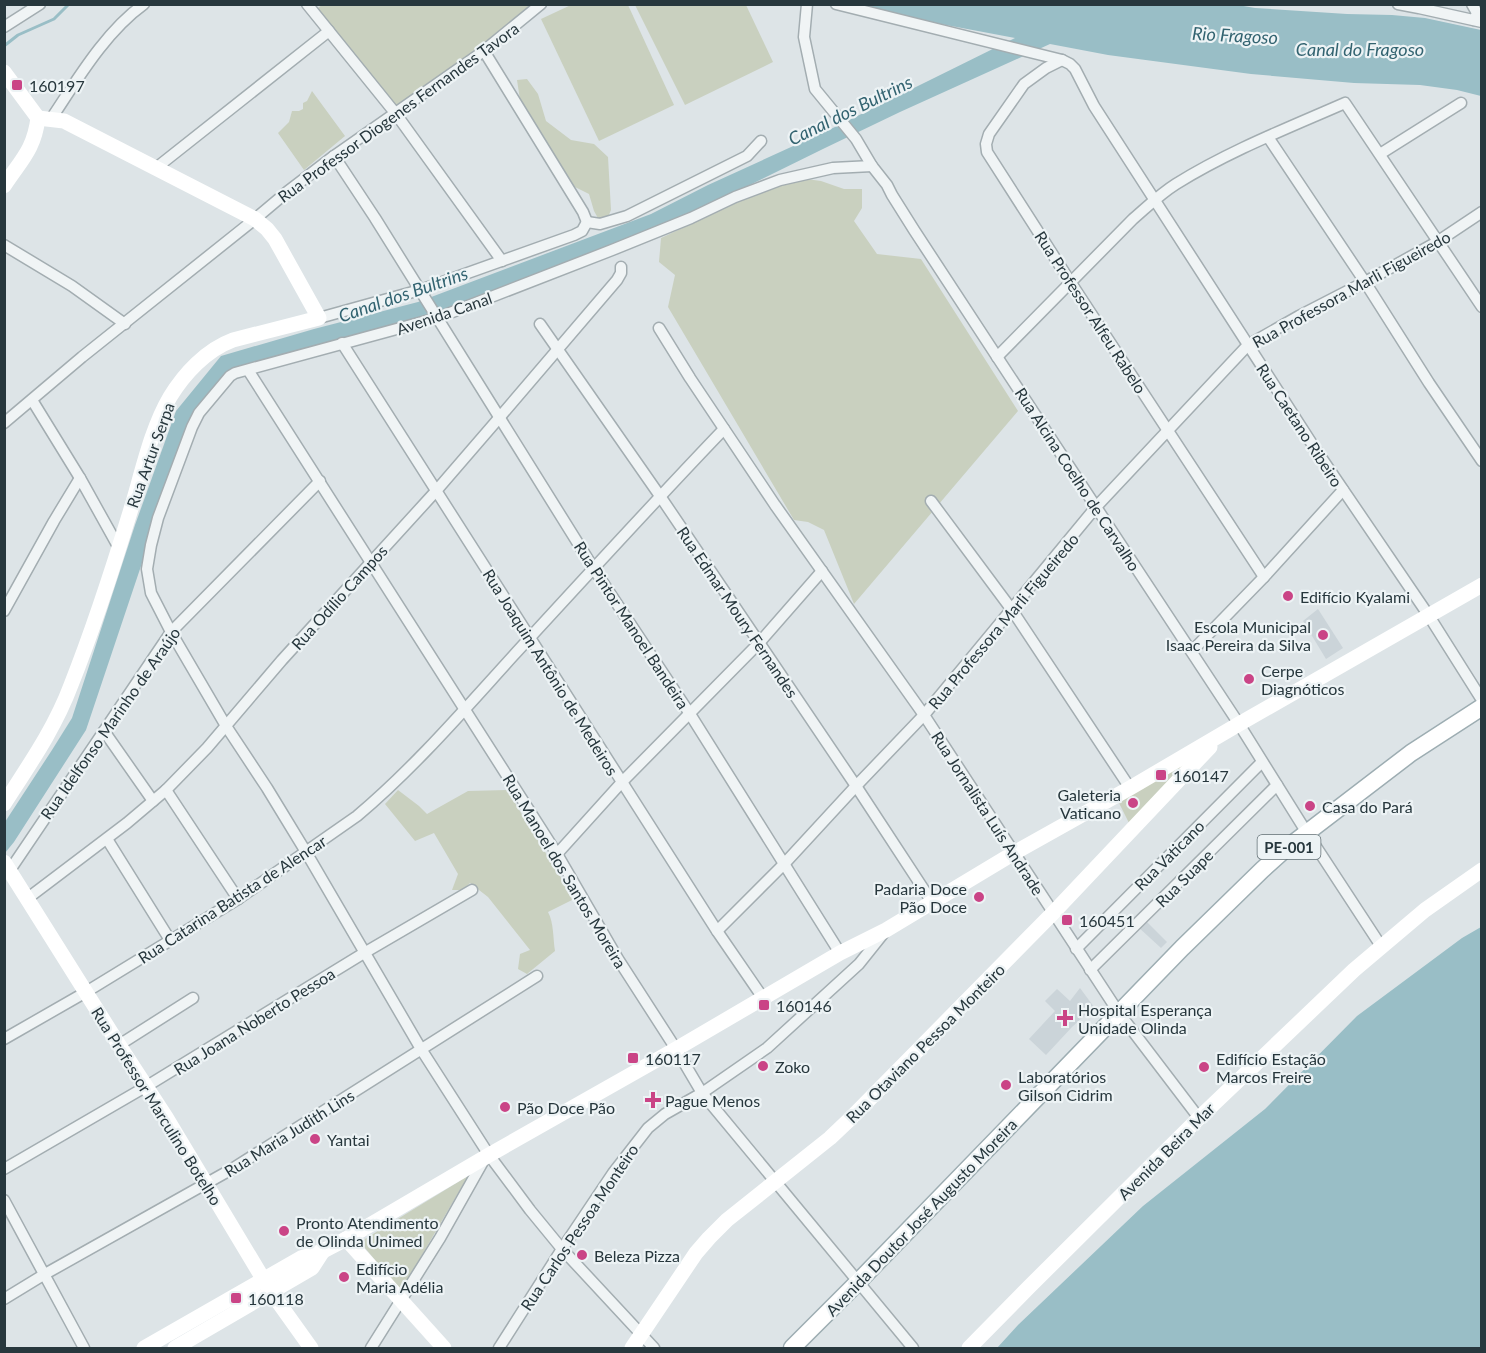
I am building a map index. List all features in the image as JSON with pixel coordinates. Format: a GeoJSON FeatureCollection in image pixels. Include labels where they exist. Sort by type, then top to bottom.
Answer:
{"type":"FeatureCollection","features":[{"type":"Feature","properties":{"kind":"main road","name":"Avenida Doutor José Augusto Moreira"},"geometry":{"type":"LineString","coordinates":[[792,1348],[1119,1013],[1283,851],[1411,753],[1482,707]]}},
{"type":"Feature","properties":{"kind":"street"},"geometry":{"type":"LineString","coordinates":[[4,27],[40,4]]}},
{"type":"Feature","properties":{"kind":"street"},"geometry":{"type":"LineString","coordinates":[[6,181],[28,152],[44,118],[108,39],[144,4]]}},
{"type":"Feature","properties":{"kind":"street"},"geometry":{"type":"LineString","coordinates":[[307,4],[396,114],[502,261]]}},
{"type":"Feature","properties":{"kind":"street","name":"Rua Professor Diogenes Fernandes Tavora"},"geometry":{"type":"LineString","coordinates":[[4,423],[82,357],[287,192],[334,156],[484,51],[541,4]]}},
{"type":"Feature","properties":{"kind":"street","name":"Rua Alcina Coelho de Carvalho"},"geometry":{"type":"LineString","coordinates":[[807,4],[804,37],[815,89],[856,139],[887,185],[997,357],[1192,651],[1381,946]]}},
{"type":"Feature","properties":{"kind":"street"},"geometry":{"type":"LineString","coordinates":[[836,4],[1062,60]]}},
{"type":"Feature","properties":{"kind":"street"},"geometry":{"type":"LineString","coordinates":[[1398,4],[1478,21],[1472,4]]}},
{"type":"Feature","properties":{"kind":"street"},"geometry":{"type":"LineString","coordinates":[[156,168],[329,31]]}},
{"type":"Feature","properties":{"kind":"street"},"geometry":{"type":"LineString","coordinates":[[484,51],[587,222],[600,224],[627,216],[747,156],[761,141]]}},
{"type":"Feature","properties":{"kind":"street","name":"Rua Caetano Ribeiro"},"geometry":{"type":"LineString","coordinates":[[1062,60],[1075,69],[1094,105],[1248,345],[1429,616],[1482,700]]}},
{"type":"Feature","properties":{"kind":"street","name":"Rua Professor Alfeu Rabelo"},"geometry":{"type":"LineString","coordinates":[[1062,60],[1024,84],[987,138],[987,152],[1264,577]]}},
{"type":"Feature","properties":{"kind":"street"},"geometry":{"type":"LineString","coordinates":[[7,83],[44,118],[64,120],[255,219],[275,239],[319,318]]}},
{"type":"Feature","properties":{"kind":"street"},"geometry":{"type":"LineString","coordinates":[[997,357],[1155,199],[1225,156],[1345,103],[1482,307]]}},
{"type":"Feature","properties":{"kind":"street"},"geometry":{"type":"LineString","coordinates":[[1380,154],[1461,103]]}},
{"type":"Feature","properties":{"kind":"street"},"geometry":{"type":"LineString","coordinates":[[1268,137],[1482,461]]}},
{"type":"Feature","properties":{"kind":"street","name":"Rua Pintor Manoel Bandeira"},"geometry":{"type":"LineString","coordinates":[[334,156],[594,569],[690,714],[840,953]]}},
{"type":"Feature","properties":{"kind":"street","name":"Avenida Canal"},"geometry":{"type":"LineString","coordinates":[[171,632],[149,587],[148,558],[158,518],[195,419],[230,376],[436,317],[669,227],[758,187],[817,170],[873,166]]}},
{"type":"Feature","properties":{"kind":"street","name":"Rua Professora Marli Figueiredo"},"geometry":{"type":"LineString","coordinates":[[717,931],[785,863],[924,715],[1096,507],[1248,345],[1437,242],[1482,212]]}},
{"type":"Feature","properties":{"kind":"street","name":"Rua Artur Serpa"},"geometry":{"type":"LineString","coordinates":[[4,804],[41,746],[62,707],[75,675],[169,398],[203,358],[226,343],[422,293],[574,235],[582,231],[587,222]]}},
{"type":"Feature","properties":{"kind":"street"},"geometry":{"type":"LineString","coordinates":[[4,245],[72,286],[124,324]]}},
{"type":"Feature","properties":{"kind":"street","name":"Rua Odílio Campos"},"geometry":{"type":"LineString","coordinates":[[28,898],[153,801],[201,754],[499,418],[617,280],[621,267]]}},
{"type":"Feature","properties":{"kind":"street","name":"Rua Edmar Moury Fernandes"},"geometry":{"type":"LineString","coordinates":[[540,324],[660,496],[932,902]]}},
{"type":"Feature","properties":{"kind":"street","name":"Rua Jornalista Luís Andrade"},"geometry":{"type":"LineString","coordinates":[[659,328],[775,505],[924,715],[1119,1013],[1199,1118]]}},
{"type":"Feature","properties":{"kind":"street","name":"Rua Joaquim Antônio de Medeiros"},"geometry":{"type":"LineString","coordinates":[[342,344],[717,931],[763,998]]}},
{"type":"Feature","properties":{"kind":"street","name":"Rua Manoel dos Santos Moreira"},"geometry":{"type":"LineString","coordinates":[[249,370],[557,854],[618,959],[702,1093],[913,1348]]}},
{"type":"Feature","properties":{"kind":"street"},"geometry":{"type":"LineString","coordinates":[[32,400],[80,478],[118,548]]}},
{"type":"Feature","properties":{"kind":"street","name":"Rua Catarina Batista de Alencar"},"geometry":{"type":"LineString","coordinates":[[4,1039],[238,899],[357,816],[386,792],[724,429]]}},
{"type":"Feature","properties":{"kind":"street"},"geometry":{"type":"LineString","coordinates":[[4,611],[80,478]]}},
{"type":"Feature","properties":{"kind":"street","name":"Rua Idelfonso Marinho de Araújo"},"geometry":{"type":"LineString","coordinates":[[7,866],[104,731],[171,632],[320,481]]}},
{"type":"Feature","properties":{"kind":"street"},"geometry":{"type":"LineString","coordinates":[[1192,651],[1264,577],[1343,490]]}},
{"type":"Feature","properties":{"kind":"street"},"geometry":{"type":"LineString","coordinates":[[931,501],[1012,610],[1130,788]]}},
{"type":"Feature","properties":{"kind":"street"},"geometry":{"type":"LineString","coordinates":[[557,854],[622,782],[759,643],[822,571]]}},
{"type":"Feature","properties":{"kind":"street"},"geometry":{"type":"LineString","coordinates":[[175,1348],[267,1286],[301,1258],[323,1251],[346,1239],[1482,585]]}},
{"type":"Feature","properties":{"kind":"street"},"geometry":{"type":"LineString","coordinates":[[171,632],[226,726],[306,852],[421,1049],[488,1156],[562,1249],[654,1348]]}},
{"type":"Feature","properties":{"kind":"street"},"geometry":{"type":"LineString","coordinates":[[104,731],[153,801]]}},
{"type":"Feature","properties":{"kind":"street","name":"Rua Otaviano Pessoa Monteiro"},"geometry":{"type":"LineString","coordinates":[[632,1348],[696,1253],[709,1238],[850,1119],[1053,913],[1220,735]]}},
{"type":"Feature","properties":{"kind":"street","name":"Rua Vaticano"},"geometry":{"type":"LineString","coordinates":[[1076,949],[1262,762]]}},
{"type":"Feature","properties":{"kind":"street","name":"Rua Suape"},"geometry":{"type":"LineString","coordinates":[[1090,970],[1277,785]]}},
{"type":"Feature","properties":{"kind":"street"},"geometry":{"type":"LineString","coordinates":[[166,789],[238,899]]}},
{"type":"Feature","properties":{"kind":"street"},"geometry":{"type":"LineString","coordinates":[[106,839],[170,940]]}},
{"type":"Feature","properties":{"kind":"street","name":"Rua Professor Marculino Botelho"},"geometry":{"type":"LineString","coordinates":[[7,866],[147,1086],[267,1286],[311,1348]]}},
{"type":"Feature","properties":{"kind":"street","name":"Avenida Beira Mar"},"geometry":{"type":"LineString","coordinates":[[969,1348],[1199,1118],[1381,946],[1425,910],[1482,870]]}},
{"type":"Feature","properties":{"kind":"street","name":"Rua Joana Noberto Pessoa"},"geometry":{"type":"LineString","coordinates":[[4,1169],[147,1086],[471,890]]}},
{"type":"Feature","properties":{"kind":"street","name":"Rua Carlos Pessoa Monteiro"},"geometry":{"type":"LineString","coordinates":[[499,1348],[613,1173],[648,1128],[664,1114],[702,1093],[755,1057],[859,964],[886,930]]}},
{"type":"Feature","properties":{"kind":"street","name":"Rua Maria Judith Lins"},"geometry":{"type":"LineString","coordinates":[[4,1299],[251,1158],[537,976]]}},
{"type":"Feature","properties":{"kind":"street"},"geometry":{"type":"LineString","coordinates":[[119,1045],[193,998]]}},
{"type":"Feature","properties":{"kind":"street"},"geometry":{"type":"LineString","coordinates":[[372,1348],[488,1156]]}},
{"type":"Feature","properties":{"kind":"street"},"geometry":{"type":"LineString","coordinates":[[4,1200],[84,1348]]}},
{"type":"Feature","properties":{"kind":"street"},"geometry":{"type":"LineString","coordinates":[[346,1239],[444,1348]]}},
{"type":"Feature","properties":{"kind":"street"},"geometry":{"type":"LineString","coordinates":[[144,1348],[267,1286]]}},
{"type":"Feature","properties":{"kind":"shaded area","name":"Escola Municipal Isaac Pereira da Silva"},"geometry":{"type":"Polygon","coordinates":[[[1318,609],[1343,648],[1326,659],[1303,621],[1318,609]]]}},
{"type":"Feature","properties":{"kind":"shaded area"},"geometry":{"type":"Polygon","coordinates":[[[1144,919],[1167,942],[1161,948],[1137,926],[1144,919]]]}},
{"type":"Feature","properties":{"kind":"shaded area","name":"Hospital Esperança Unidade Olinda"},"geometry":{"type":"Polygon","coordinates":[[[1080,988],[1094,1007],[1046,1055],[1029,1039],[1055,1011],[1045,1001],[1057,989],[1070,1001],[1080,988]]]}},
{"type":"Feature","properties":{"kind":"green space"},"geometry":{"type":"Polygon","coordinates":[[[323,4],[538,5],[396,114],[315,5],[318,8],[323,4]]]}},
{"type":"Feature","properties":{"kind":"green space"},"geometry":{"type":"Polygon","coordinates":[[[573,4],[628,5],[674,105],[599,141],[541,19],[573,4]]]}},
{"type":"Feature","properties":{"kind":"green space"},"geometry":{"type":"Polygon","coordinates":[[[635,5],[746,5],[773,62],[685,105],[635,5]]]}},
{"type":"Feature","properties":{"kind":"green space"},"geometry":{"type":"Polygon","coordinates":[[[527,79],[538,94],[546,121],[571,140],[594,144],[608,157],[611,210],[608,217],[599,220],[589,194],[575,187],[522,113],[517,80],[527,79]]]}},
{"type":"Feature","properties":{"kind":"green space"},"geometry":{"type":"Polygon","coordinates":[[[312,91],[345,136],[304,170],[278,133],[289,122],[292,111],[303,109],[303,103],[307,101],[312,91]]]}},
{"type":"Feature","properties":{"kind":"green space"},"geometry":{"type":"Polygon","coordinates":[[[792,177],[821,181],[844,189],[862,189],[862,208],[854,221],[877,254],[921,259],[1018,411],[854,604],[824,530],[808,522],[794,520],[668,307],[675,275],[659,262],[661,238],[792,177]]]}},
{"type":"Feature","properties":{"kind":"green space"},"geometry":{"type":"Polygon","coordinates":[[[1201,748],[1132,829],[1116,797],[1201,748]]]}},
{"type":"Feature","properties":{"kind":"green space"},"geometry":{"type":"Polygon","coordinates":[[[398,790],[427,814],[468,791],[507,790],[574,899],[548,912],[555,951],[527,974],[518,969],[520,954],[530,950],[488,897],[470,883],[463,890],[452,890],[458,874],[434,833],[415,841],[385,804],[398,790]]]}},
{"type":"Feature","properties":{"kind":"green space"},"geometry":{"type":"Polygon","coordinates":[[[468,1176],[401,1291],[360,1242],[468,1176]]]}},
{"type":"Feature","properties":{"kind":"water"},"geometry":{"type":"Polygon","coordinates":[[[1232,4],[1255,8],[1425,18],[1481,30],[1481,96],[1420,85],[1354,83],[1251,74],[1108,55],[1050,44],[900,112],[679,220],[428,317],[230,372],[191,417],[86,730],[5,853],[5,822],[72,718],[135,525],[176,411],[221,356],[418,302],[651,214],[1015,38],[840,5],[1232,4]]]}},
{"type":"Feature","properties":{"kind":"water"},"geometry":{"type":"Polygon","coordinates":[[[1481,927],[1481,1348],[997,1348],[1018,1325],[1143,1206],[1265,1109],[1357,1016],[1462,938],[1481,927]]]}},
{"type":"Feature","properties":{"kind":"waterway"},"geometry":{"type":"LineString","coordinates":[[4,46],[18,35],[54,19],[69,4]]}},
{"type":"Feature","properties":{"kind":"place","name":"160197"},"geometry":{"type":"Point","coordinates":[17,85]}},
{"type":"Feature","properties":{"kind":"place","name":"Edifício Kyalami"},"geometry":{"type":"Point","coordinates":[1288,596]}},
{"type":"Feature","properties":{"kind":"place","name":"Escola Municipal Isaac Pereira da Silva"},"geometry":{"type":"Point","coordinates":[1323,635]}},
{"type":"Feature","properties":{"kind":"place","name":"Cerpe Diagnóticos"},"geometry":{"type":"Point","coordinates":[1249,679]}},
{"type":"Feature","properties":{"kind":"place","name":"160147"},"geometry":{"type":"Point","coordinates":[1161,775]}},
{"type":"Feature","properties":{"kind":"place","name":"Galeteria Vaticano"},"geometry":{"type":"Point","coordinates":[1133,803]}},
{"type":"Feature","properties":{"kind":"place","name":"Casa do Pará"},"geometry":{"type":"Point","coordinates":[1310,806]}},
{"type":"Feature","properties":{"kind":"place","name":"Padaria Doce Pão Doce"},"geometry":{"type":"Point","coordinates":[979,897]}},
{"type":"Feature","properties":{"kind":"place","name":"160451"},"geometry":{"type":"Point","coordinates":[1067,920]}},
{"type":"Feature","properties":{"kind":"place","name":"160146"},"geometry":{"type":"Point","coordinates":[764,1005]}},
{"type":"Feature","properties":{"kind":"place","name":"Hospital Esperança Unidade Olinda"},"geometry":{"type":"Point","coordinates":[1065,1018]}},
{"type":"Feature","properties":{"kind":"place","name":"160117"},"geometry":{"type":"Point","coordinates":[633,1058]}},
{"type":"Feature","properties":{"kind":"place","name":"Zoko"},"geometry":{"type":"Point","coordinates":[763,1066]}},
{"type":"Feature","properties":{"kind":"place","name":"Edifício Estação Marcos Freire"},"geometry":{"type":"Point","coordinates":[1204,1067]}},
{"type":"Feature","properties":{"kind":"place","name":"Laboratórios Gilson Cidrim"},"geometry":{"type":"Point","coordinates":[1006,1085]}},
{"type":"Feature","properties":{"kind":"place","name":"Pague Menos"},"geometry":{"type":"Point","coordinates":[653,1100]}},
{"type":"Feature","properties":{"kind":"place","name":"Pão Doce Pão"},"geometry":{"type":"Point","coordinates":[505,1107]}},
{"type":"Feature","properties":{"kind":"place","name":"Yantai"},"geometry":{"type":"Point","coordinates":[315,1139]}},
{"type":"Feature","properties":{"kind":"place","name":"Pronto Atendimento de Olinda Unimed"},"geometry":{"type":"Point","coordinates":[284,1231]}},
{"type":"Feature","properties":{"kind":"place","name":"Beleza Pizza"},"geometry":{"type":"Point","coordinates":[582,1255]}},
{"type":"Feature","properties":{"kind":"place","name":"Edifício Maria Adélia"},"geometry":{"type":"Point","coordinates":[344,1277]}},
{"type":"Feature","properties":{"kind":"place","name":"160118"},"geometry":{"type":"Point","coordinates":[236,1298]}},
{"type":"Feature","properties":{"kind":"water label","name":"Rio Fragoso"},"geometry":{"type":"Point","coordinates":[1235,35]}},
{"type":"Feature","properties":{"kind":"water label","name":"Canal do Fragoso"},"geometry":{"type":"Point","coordinates":[1360,49]}},
{"type":"Feature","properties":{"kind":"water label","name":"Canal dos Bultrins"},"geometry":{"type":"Point","coordinates":[850,110]}},
{"type":"Feature","properties":{"kind":"water label","name":"Canal dos Bultrins"},"geometry":{"type":"Point","coordinates":[403,294]}}]}
